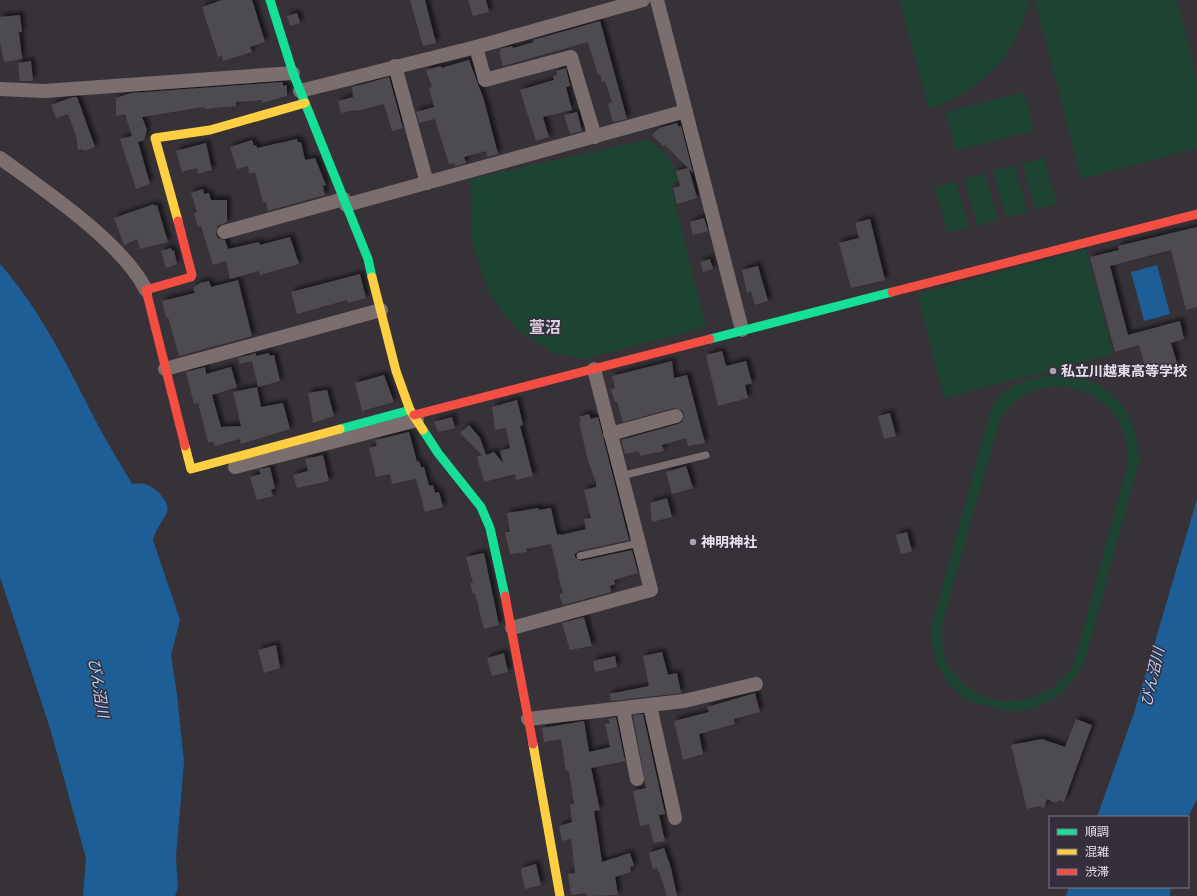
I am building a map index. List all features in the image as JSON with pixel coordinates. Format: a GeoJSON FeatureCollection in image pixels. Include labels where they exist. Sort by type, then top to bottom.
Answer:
{"type":"FeatureCollection","features":[{"type":"Feature","properties":{"kind":"street"},"geometry":{"type":"LineString","coordinates":[[270,0],[293,73],[368,259],[396,371],[413,415],[438,453],[481,507],[486,518],[512,628],[560,896]]}},
{"type":"Feature","properties":{"kind":"street"},"geometry":{"type":"LineString","coordinates":[[146,290],[191,277],[192,275],[184,243],[166,188],[155,138],[210,130],[396,66],[476,47],[643,0]]}},
{"type":"Feature","properties":{"kind":"street"},"geometry":{"type":"LineString","coordinates":[[657,0],[742,330]]}},
{"type":"Feature","properties":{"kind":"street"},"geometry":{"type":"LineString","coordinates":[[476,47],[485,80],[571,57],[595,137]]}},
{"type":"Feature","properties":{"kind":"street"},"geometry":{"type":"LineString","coordinates":[[396,66],[426,183]]}},
{"type":"Feature","properties":{"kind":"street"},"geometry":{"type":"LineString","coordinates":[[0,90],[44,91],[293,73]]}},
{"type":"Feature","properties":{"kind":"street"},"geometry":{"type":"LineString","coordinates":[[224,232],[426,183],[686,111]]}},
{"type":"Feature","properties":{"kind":"street"},"geometry":{"type":"LineString","coordinates":[[0,158],[91,228],[138,275],[146,290],[164,369],[193,478],[262,455],[413,415],[1197,214]]}},
{"type":"Feature","properties":{"kind":"street"},"geometry":{"type":"LineString","coordinates":[[164,369],[381,310]]}},
{"type":"Feature","properties":{"kind":"street"},"geometry":{"type":"LineString","coordinates":[[512,628],[651,590],[594,369]]}},
{"type":"Feature","properties":{"kind":"street"},"geometry":{"type":"LineString","coordinates":[[610,434],[676,416]]}},
{"type":"Feature","properties":{"kind":"street"},"geometry":{"type":"LineString","coordinates":[[528,719],[650,706],[701,698],[756,684]]}},
{"type":"Feature","properties":{"kind":"street"},"geometry":{"type":"LineString","coordinates":[[650,706],[675,818]]}},
{"type":"Feature","properties":{"kind":"street"},"geometry":{"type":"LineString","coordinates":[[623,709],[637,779]]}},
{"type":"Feature","properties":{"kind":"lane"},"geometry":{"type":"LineString","coordinates":[[621,476],[706,455]]}},
{"type":"Feature","properties":{"kind":"lane"},"geometry":{"type":"LineString","coordinates":[[580,556],[638,543]]}},
{"type":"Feature","properties":{"kind":"green space"},"geometry":{"type":"Polygon","coordinates":[[[899,0],[1028,0],[1030,4],[1014,41],[998,64],[967,91],[929,109],[899,0]]]}},
{"type":"Feature","properties":{"kind":"green space"},"geometry":{"type":"Polygon","coordinates":[[[1035,0],[1177,0],[1197,77],[1197,148],[1081,179],[1035,0]]]}},
{"type":"Feature","properties":{"kind":"green space"},"geometry":{"type":"Polygon","coordinates":[[[1024,92],[1034,130],[956,151],[946,112],[1024,92]]]}},
{"type":"Feature","properties":{"kind":"green space"},"geometry":{"type":"Polygon","coordinates":[[[646,140],[664,151],[670,160],[678,180],[671,186],[706,327],[584,359],[554,353],[522,333],[504,315],[488,290],[472,241],[470,179],[646,140]]]}},
{"type":"Feature","properties":{"kind":"green space"},"geometry":{"type":"Polygon","coordinates":[[[1044,158],[1057,204],[1035,210],[1023,164],[1044,158]]]}},
{"type":"Feature","properties":{"kind":"green space"},"geometry":{"type":"Polygon","coordinates":[[[1015,166],[1027,212],[1006,218],[993,171],[1015,166]]]}},
{"type":"Feature","properties":{"kind":"green space"},"geometry":{"type":"Polygon","coordinates":[[[985,173],[998,220],[977,226],[964,179],[985,173]]]}},
{"type":"Feature","properties":{"kind":"green space"},"geometry":{"type":"Polygon","coordinates":[[[956,181],[969,227],[947,233],[935,187],[956,181]]]}},
{"type":"Feature","properties":{"kind":"green space"},"geometry":{"type":"Polygon","coordinates":[[[1086,249],[1113,354],[944,398],[917,294],[1086,249]]]}},
{"type":"Feature","properties":{"kind":"green space"},"geometry":{"type":"Polygon","coordinates":[[[1054,374],[1072,375],[1089,380],[1103,388],[1116,399],[1126,412],[1134,427],[1138,444],[1139,462],[1085,660],[1072,682],[1058,695],[1037,707],[1007,711],[982,705],[967,699],[952,686],[946,679],[937,661],[931,642],[930,632],[990,412],[1001,395],[1016,384],[1034,378],[1054,374]],[[1062,386],[1034,391],[1018,399],[1005,411],[1000,420],[942,625],[942,641],[949,667],[962,682],[977,693],[994,699],[1012,701],[1030,698],[1047,691],[1062,680],[1074,664],[1128,462],[1124,433],[1111,410],[1090,394],[1077,389],[1062,386]]]}},
{"type":"Feature","properties":{"kind":"water","name":"びん沼川"},"geometry":{"type":"Polygon","coordinates":[[[0,264],[30,302],[43,322],[67,364],[104,436],[132,484],[149,485],[161,495],[167,504],[167,512],[155,532],[153,540],[180,620],[171,655],[184,762],[176,857],[178,888],[175,896],[83,896],[86,858],[50,728],[0,577],[0,264]]]}},
{"type":"Feature","properties":{"kind":"water"},"geometry":{"type":"Polygon","coordinates":[[[1157,265],[1170,314],[1144,321],[1131,272],[1157,265]]]}},
{"type":"Feature","properties":{"kind":"water","name":"びん沼川"},"geometry":{"type":"Polygon","coordinates":[[[1197,499],[1197,799],[1188,816],[1097,816],[1134,713],[1197,499]]]}},
{"type":"Feature","properties":{"kind":"water"},"geometry":{"type":"Polygon","coordinates":[[[1069,888],[1171,888],[1170,896],[1066,896],[1069,888]]]}},
{"type":"Feature","properties":{"kind":"building"},"geometry":{"type":"Polygon","coordinates":[[[222,0],[252,0],[265,42],[250,47],[252,52],[223,61],[222,56],[218,57],[202,7],[222,0]]]}},
{"type":"Feature","properties":{"kind":"building"},"geometry":{"type":"Polygon","coordinates":[[[410,0],[425,0],[436,43],[423,46],[410,0]]]}},
{"type":"Feature","properties":{"kind":"building"},"geometry":{"type":"Polygon","coordinates":[[[468,0],[486,0],[489,12],[473,16],[468,0]]]}},
{"type":"Feature","properties":{"kind":"building"},"geometry":{"type":"Polygon","coordinates":[[[297,13],[300,23],[290,26],[287,16],[297,13]]]}},
{"type":"Feature","properties":{"kind":"building"},"geometry":{"type":"Polygon","coordinates":[[[20,15],[22,32],[19,32],[22,59],[4,62],[0,43],[0,17],[20,15]]]}},
{"type":"Feature","properties":{"kind":"building"},"geometry":{"type":"Polygon","coordinates":[[[600,21],[627,119],[613,122],[608,104],[612,102],[605,81],[602,82],[600,74],[598,75],[588,42],[503,66],[499,52],[501,52],[500,49],[512,46],[513,48],[534,42],[533,40],[600,21]]]}},
{"type":"Feature","properties":{"kind":"building"},"geometry":{"type":"Polygon","coordinates":[[[469,60],[484,100],[498,154],[487,157],[486,151],[464,157],[466,163],[455,166],[454,163],[449,164],[435,119],[419,123],[416,112],[434,107],[429,88],[432,87],[426,70],[441,66],[441,68],[469,60]]]}},
{"type":"Feature","properties":{"kind":"building"},"geometry":{"type":"Polygon","coordinates":[[[31,61],[33,81],[20,81],[18,63],[31,61]]]}},
{"type":"Feature","properties":{"kind":"building"},"geometry":{"type":"Polygon","coordinates":[[[566,68],[570,86],[566,87],[572,110],[543,117],[549,137],[536,141],[520,90],[554,80],[553,76],[557,75],[556,71],[566,68]]]}},
{"type":"Feature","properties":{"kind":"building"},"geometry":{"type":"Polygon","coordinates":[[[389,77],[403,128],[392,131],[384,104],[357,111],[354,110],[341,113],[338,101],[353,97],[352,87],[389,77]]]}},
{"type":"Feature","properties":{"kind":"building"},"geometry":{"type":"Polygon","coordinates":[[[283,82],[283,86],[286,85],[287,88],[287,96],[262,103],[262,100],[236,102],[236,106],[205,109],[204,107],[142,117],[147,130],[144,140],[138,142],[150,184],[136,189],[120,139],[132,136],[125,114],[116,116],[116,98],[131,93],[283,82]]]}},
{"type":"Feature","properties":{"kind":"building"},"geometry":{"type":"Polygon","coordinates":[[[77,97],[95,147],[84,151],[83,149],[78,150],[76,136],[68,114],[56,118],[51,105],[77,97]]]}},
{"type":"Feature","properties":{"kind":"building"},"geometry":{"type":"Polygon","coordinates":[[[577,112],[582,131],[570,134],[564,115],[577,112]]]}},
{"type":"Feature","properties":{"kind":"building"},"geometry":{"type":"Polygon","coordinates":[[[677,123],[678,126],[681,126],[693,173],[689,169],[697,198],[677,204],[673,188],[680,186],[676,171],[688,168],[665,145],[663,146],[652,135],[659,128],[677,123]]]}},
{"type":"Feature","properties":{"kind":"building"},"geometry":{"type":"Polygon","coordinates":[[[297,139],[298,142],[301,142],[305,160],[315,158],[326,185],[323,186],[325,195],[268,211],[266,202],[263,202],[255,172],[249,174],[248,166],[237,169],[230,147],[252,140],[254,146],[256,145],[257,148],[297,139]]]}},
{"type":"Feature","properties":{"kind":"building"},"geometry":{"type":"Polygon","coordinates":[[[206,143],[212,170],[198,174],[197,168],[182,172],[176,151],[206,143]]]}},
{"type":"Feature","properties":{"kind":"building"},"geometry":{"type":"Polygon","coordinates":[[[203,189],[204,194],[209,193],[211,200],[227,200],[227,222],[218,226],[216,234],[218,238],[225,240],[228,249],[259,242],[260,245],[290,237],[299,264],[260,275],[259,271],[230,279],[226,261],[213,265],[201,226],[198,227],[194,213],[197,212],[191,193],[203,189]]]}},
{"type":"Feature","properties":{"kind":"building"},"geometry":{"type":"Polygon","coordinates":[[[154,204],[154,206],[157,205],[168,242],[140,249],[137,239],[124,245],[114,218],[154,204]]]}},
{"type":"Feature","properties":{"kind":"building"},"geometry":{"type":"Polygon","coordinates":[[[704,218],[708,231],[693,235],[690,222],[704,218]]]}},
{"type":"Feature","properties":{"kind":"building"},"geometry":{"type":"Polygon","coordinates":[[[870,219],[885,280],[851,288],[839,243],[859,238],[855,223],[870,219]]]}},
{"type":"Feature","properties":{"kind":"building"},"geometry":{"type":"Polygon","coordinates":[[[1197,227],[1197,307],[1186,310],[1171,250],[1110,266],[1128,335],[1180,321],[1184,339],[1171,343],[1177,363],[1173,364],[1175,370],[1148,376],[1139,345],[1115,352],[1090,257],[1119,250],[1118,246],[1197,227]]]}},
{"type":"Feature","properties":{"kind":"building"},"geometry":{"type":"Polygon","coordinates":[[[171,248],[172,251],[174,250],[177,264],[166,268],[161,251],[171,248]]]}},
{"type":"Feature","properties":{"kind":"building"},"geometry":{"type":"Polygon","coordinates":[[[710,259],[713,269],[703,272],[700,262],[710,259]]]}},
{"type":"Feature","properties":{"kind":"building"},"geometry":{"type":"Polygon","coordinates":[[[758,266],[768,301],[755,305],[751,291],[747,293],[742,270],[758,266]]]}},
{"type":"Feature","properties":{"kind":"building"},"geometry":{"type":"Polygon","coordinates":[[[360,274],[366,298],[348,303],[347,300],[297,314],[291,292],[360,274]]]}},
{"type":"Feature","properties":{"kind":"building"},"geometry":{"type":"Polygon","coordinates":[[[238,280],[252,336],[179,356],[162,301],[195,293],[193,288],[200,283],[209,281],[211,287],[238,280]]]}},
{"type":"Feature","properties":{"kind":"building"},"geometry":{"type":"Polygon","coordinates":[[[722,351],[726,366],[746,361],[752,383],[745,385],[748,398],[718,406],[706,355],[722,351]]]}},
{"type":"Feature","properties":{"kind":"building"},"geometry":{"type":"Polygon","coordinates":[[[256,353],[256,356],[269,353],[270,356],[274,355],[280,381],[258,387],[252,361],[240,364],[238,358],[256,353]]]}},
{"type":"Feature","properties":{"kind":"building"},"geometry":{"type":"Polygon","coordinates":[[[672,361],[674,378],[687,375],[705,443],[688,446],[686,438],[662,445],[664,451],[640,456],[639,451],[625,454],[621,440],[678,424],[682,422],[684,414],[682,410],[674,408],[623,422],[617,401],[615,402],[611,389],[615,388],[612,376],[672,361]]]}},
{"type":"Feature","properties":{"kind":"building"},"geometry":{"type":"Polygon","coordinates":[[[205,367],[206,374],[231,367],[237,387],[212,395],[221,427],[241,426],[233,392],[257,387],[261,407],[283,403],[290,429],[241,444],[240,439],[215,446],[213,442],[208,442],[198,403],[194,404],[186,372],[205,367]]]}},
{"type":"Feature","properties":{"kind":"building"},"geometry":{"type":"Polygon","coordinates":[[[384,375],[394,402],[362,411],[355,383],[384,375]]]}},
{"type":"Feature","properties":{"kind":"building"},"geometry":{"type":"Polygon","coordinates":[[[327,390],[334,416],[313,423],[308,393],[327,390]]]}},
{"type":"Feature","properties":{"kind":"building"},"geometry":{"type":"Polygon","coordinates":[[[517,400],[523,425],[520,426],[533,476],[516,480],[515,474],[484,482],[477,457],[482,455],[460,433],[469,425],[480,438],[486,455],[494,452],[503,463],[500,451],[510,448],[506,428],[495,430],[492,407],[517,400]]]}},
{"type":"Feature","properties":{"kind":"building"},"geometry":{"type":"Polygon","coordinates":[[[890,413],[896,436],[884,439],[878,416],[890,413]]]}},
{"type":"Feature","properties":{"kind":"building"},"geometry":{"type":"Polygon","coordinates":[[[589,414],[591,419],[598,417],[629,540],[579,551],[575,554],[575,557],[581,561],[632,550],[638,573],[614,580],[615,584],[610,586],[611,592],[563,605],[559,594],[563,593],[551,544],[526,549],[527,552],[510,554],[505,532],[510,532],[507,513],[539,508],[539,510],[551,508],[557,535],[586,529],[584,519],[591,518],[584,490],[596,487],[596,482],[588,461],[579,417],[589,414]]]}},
{"type":"Feature","properties":{"kind":"building"},"geometry":{"type":"Polygon","coordinates":[[[452,417],[455,428],[438,432],[434,422],[452,417]]]}},
{"type":"Feature","properties":{"kind":"building"},"geometry":{"type":"Polygon","coordinates":[[[409,432],[417,462],[419,461],[421,467],[424,467],[429,486],[433,485],[435,493],[439,492],[443,507],[425,512],[416,479],[392,484],[390,474],[376,477],[369,448],[377,446],[375,440],[409,432]]]}},
{"type":"Feature","properties":{"kind":"building"},"geometry":{"type":"Polygon","coordinates":[[[323,455],[329,481],[297,488],[293,475],[308,471],[305,459],[323,455]]]}},
{"type":"Feature","properties":{"kind":"building"},"geometry":{"type":"Polygon","coordinates":[[[686,466],[693,488],[672,494],[666,472],[686,466]]]}},
{"type":"Feature","properties":{"kind":"building"},"geometry":{"type":"Polygon","coordinates":[[[270,467],[275,488],[271,490],[273,496],[257,500],[250,477],[261,474],[259,469],[270,467]]]}},
{"type":"Feature","properties":{"kind":"building"},"geometry":{"type":"Polygon","coordinates":[[[667,498],[672,517],[652,522],[650,503],[667,498]]]}},
{"type":"Feature","properties":{"kind":"building"},"geometry":{"type":"Polygon","coordinates":[[[907,532],[912,551],[901,554],[896,535],[907,532]]]}},
{"type":"Feature","properties":{"kind":"building"},"geometry":{"type":"Polygon","coordinates":[[[484,553],[499,625],[484,629],[475,593],[473,593],[470,583],[473,583],[466,557],[484,553]]]}},
{"type":"Feature","properties":{"kind":"building"},"geometry":{"type":"Polygon","coordinates":[[[584,617],[592,646],[570,650],[562,623],[584,617]]]}},
{"type":"Feature","properties":{"kind":"building"},"geometry":{"type":"Polygon","coordinates":[[[276,645],[280,668],[264,673],[258,650],[276,645]]]}},
{"type":"Feature","properties":{"kind":"building"},"geometry":{"type":"Polygon","coordinates":[[[662,652],[668,675],[677,673],[681,693],[611,701],[609,694],[649,686],[643,656],[662,652]]]}},
{"type":"Feature","properties":{"kind":"building"},"geometry":{"type":"Polygon","coordinates":[[[504,653],[508,672],[492,676],[487,658],[504,653]]]}},
{"type":"Feature","properties":{"kind":"building"},"geometry":{"type":"Polygon","coordinates":[[[615,656],[617,667],[595,672],[593,661],[615,656]]]}},
{"type":"Feature","properties":{"kind":"building"},"geometry":{"type":"Polygon","coordinates":[[[755,693],[760,712],[734,719],[735,724],[699,734],[703,754],[683,760],[674,721],[709,712],[707,707],[755,693]]]}},
{"type":"Feature","properties":{"kind":"building"},"geometry":{"type":"Polygon","coordinates":[[[643,714],[665,814],[659,815],[665,841],[654,843],[649,824],[640,826],[633,791],[646,788],[633,715],[643,714]]]}},
{"type":"Feature","properties":{"kind":"building"},"geometry":{"type":"Polygon","coordinates":[[[616,717],[625,761],[591,768],[600,810],[594,811],[602,862],[630,853],[634,866],[630,867],[631,872],[615,877],[618,895],[587,896],[586,893],[571,895],[568,874],[575,873],[571,839],[562,841],[559,826],[572,822],[570,804],[574,804],[569,771],[566,771],[561,739],[544,742],[542,728],[584,721],[589,752],[610,747],[605,724],[610,723],[608,719],[616,717]]]}},
{"type":"Feature","properties":{"kind":"building"},"geometry":{"type":"Polygon","coordinates":[[[1076,719],[1092,725],[1064,802],[1059,800],[1056,803],[1047,799],[1044,808],[1038,806],[1027,809],[1011,745],[1042,739],[1065,747],[1076,719]]]}},
{"type":"Feature","properties":{"kind":"building"},"geometry":{"type":"Polygon","coordinates":[[[664,848],[671,868],[677,896],[667,896],[659,871],[658,872],[657,868],[653,869],[649,853],[664,848]]]}},
{"type":"Feature","properties":{"kind":"building"},"geometry":{"type":"Polygon","coordinates":[[[536,864],[541,885],[525,889],[521,871],[522,868],[536,864]]]}},
{"type":"Feature","properties":{"kind":"traffic: fast"},"geometry":{"type":"LineString","coordinates":[[270,0],[293,73],[368,259],[372,277]]}},
{"type":"Feature","properties":{"kind":"traffic: fast"},"geometry":{"type":"LineString","coordinates":[[710,339],[892,292]]}},
{"type":"Feature","properties":{"kind":"traffic: fast"},"geometry":{"type":"LineString","coordinates":[[340,429],[410,410]]}},
{"type":"Feature","properties":{"kind":"traffic: fast"},"geometry":{"type":"LineString","coordinates":[[423,430],[438,453],[481,507],[490,528],[505,596]]}},
{"type":"Feature","properties":{"kind":"traffic: slow"},"geometry":{"type":"LineString","coordinates":[[178,221],[155,138],[210,130],[305,103]]}},
{"type":"Feature","properties":{"kind":"traffic: slow"},"geometry":{"type":"LineString","coordinates":[[372,277],[396,371],[410,410],[423,430]]}},
{"type":"Feature","properties":{"kind":"traffic: slow"},"geometry":{"type":"LineString","coordinates":[[185,446],[191,469],[340,429]]}},
{"type":"Feature","properties":{"kind":"traffic: slow"},"geometry":{"type":"LineString","coordinates":[[533,744],[560,896]]}},
{"type":"Feature","properties":{"kind":"traffic: jam"},"geometry":{"type":"LineString","coordinates":[[892,292],[1197,214]]}},
{"type":"Feature","properties":{"kind":"traffic: jam"},"geometry":{"type":"LineString","coordinates":[[178,221],[192,275],[191,277],[146,290],[185,446]]}},
{"type":"Feature","properties":{"kind":"traffic: jam"},"geometry":{"type":"LineString","coordinates":[[414,415],[710,339]]}},
{"type":"Feature","properties":{"kind":"traffic: jam"},"geometry":{"type":"LineString","coordinates":[[505,596],[533,744]]}},
{"type":"Feature","properties":{"kind":"place","name":"私立川越東高等学校"},"geometry":{"type":"Point","coordinates":[1053,371]}},
{"type":"Feature","properties":{"kind":"place","name":"神明神社"},"geometry":{"type":"Point","coordinates":[693,542]}},
{"type":"Feature","properties":{"kind":"district","name":"萱沼"},"geometry":{"type":"Point","coordinates":[545,328]}}]}
